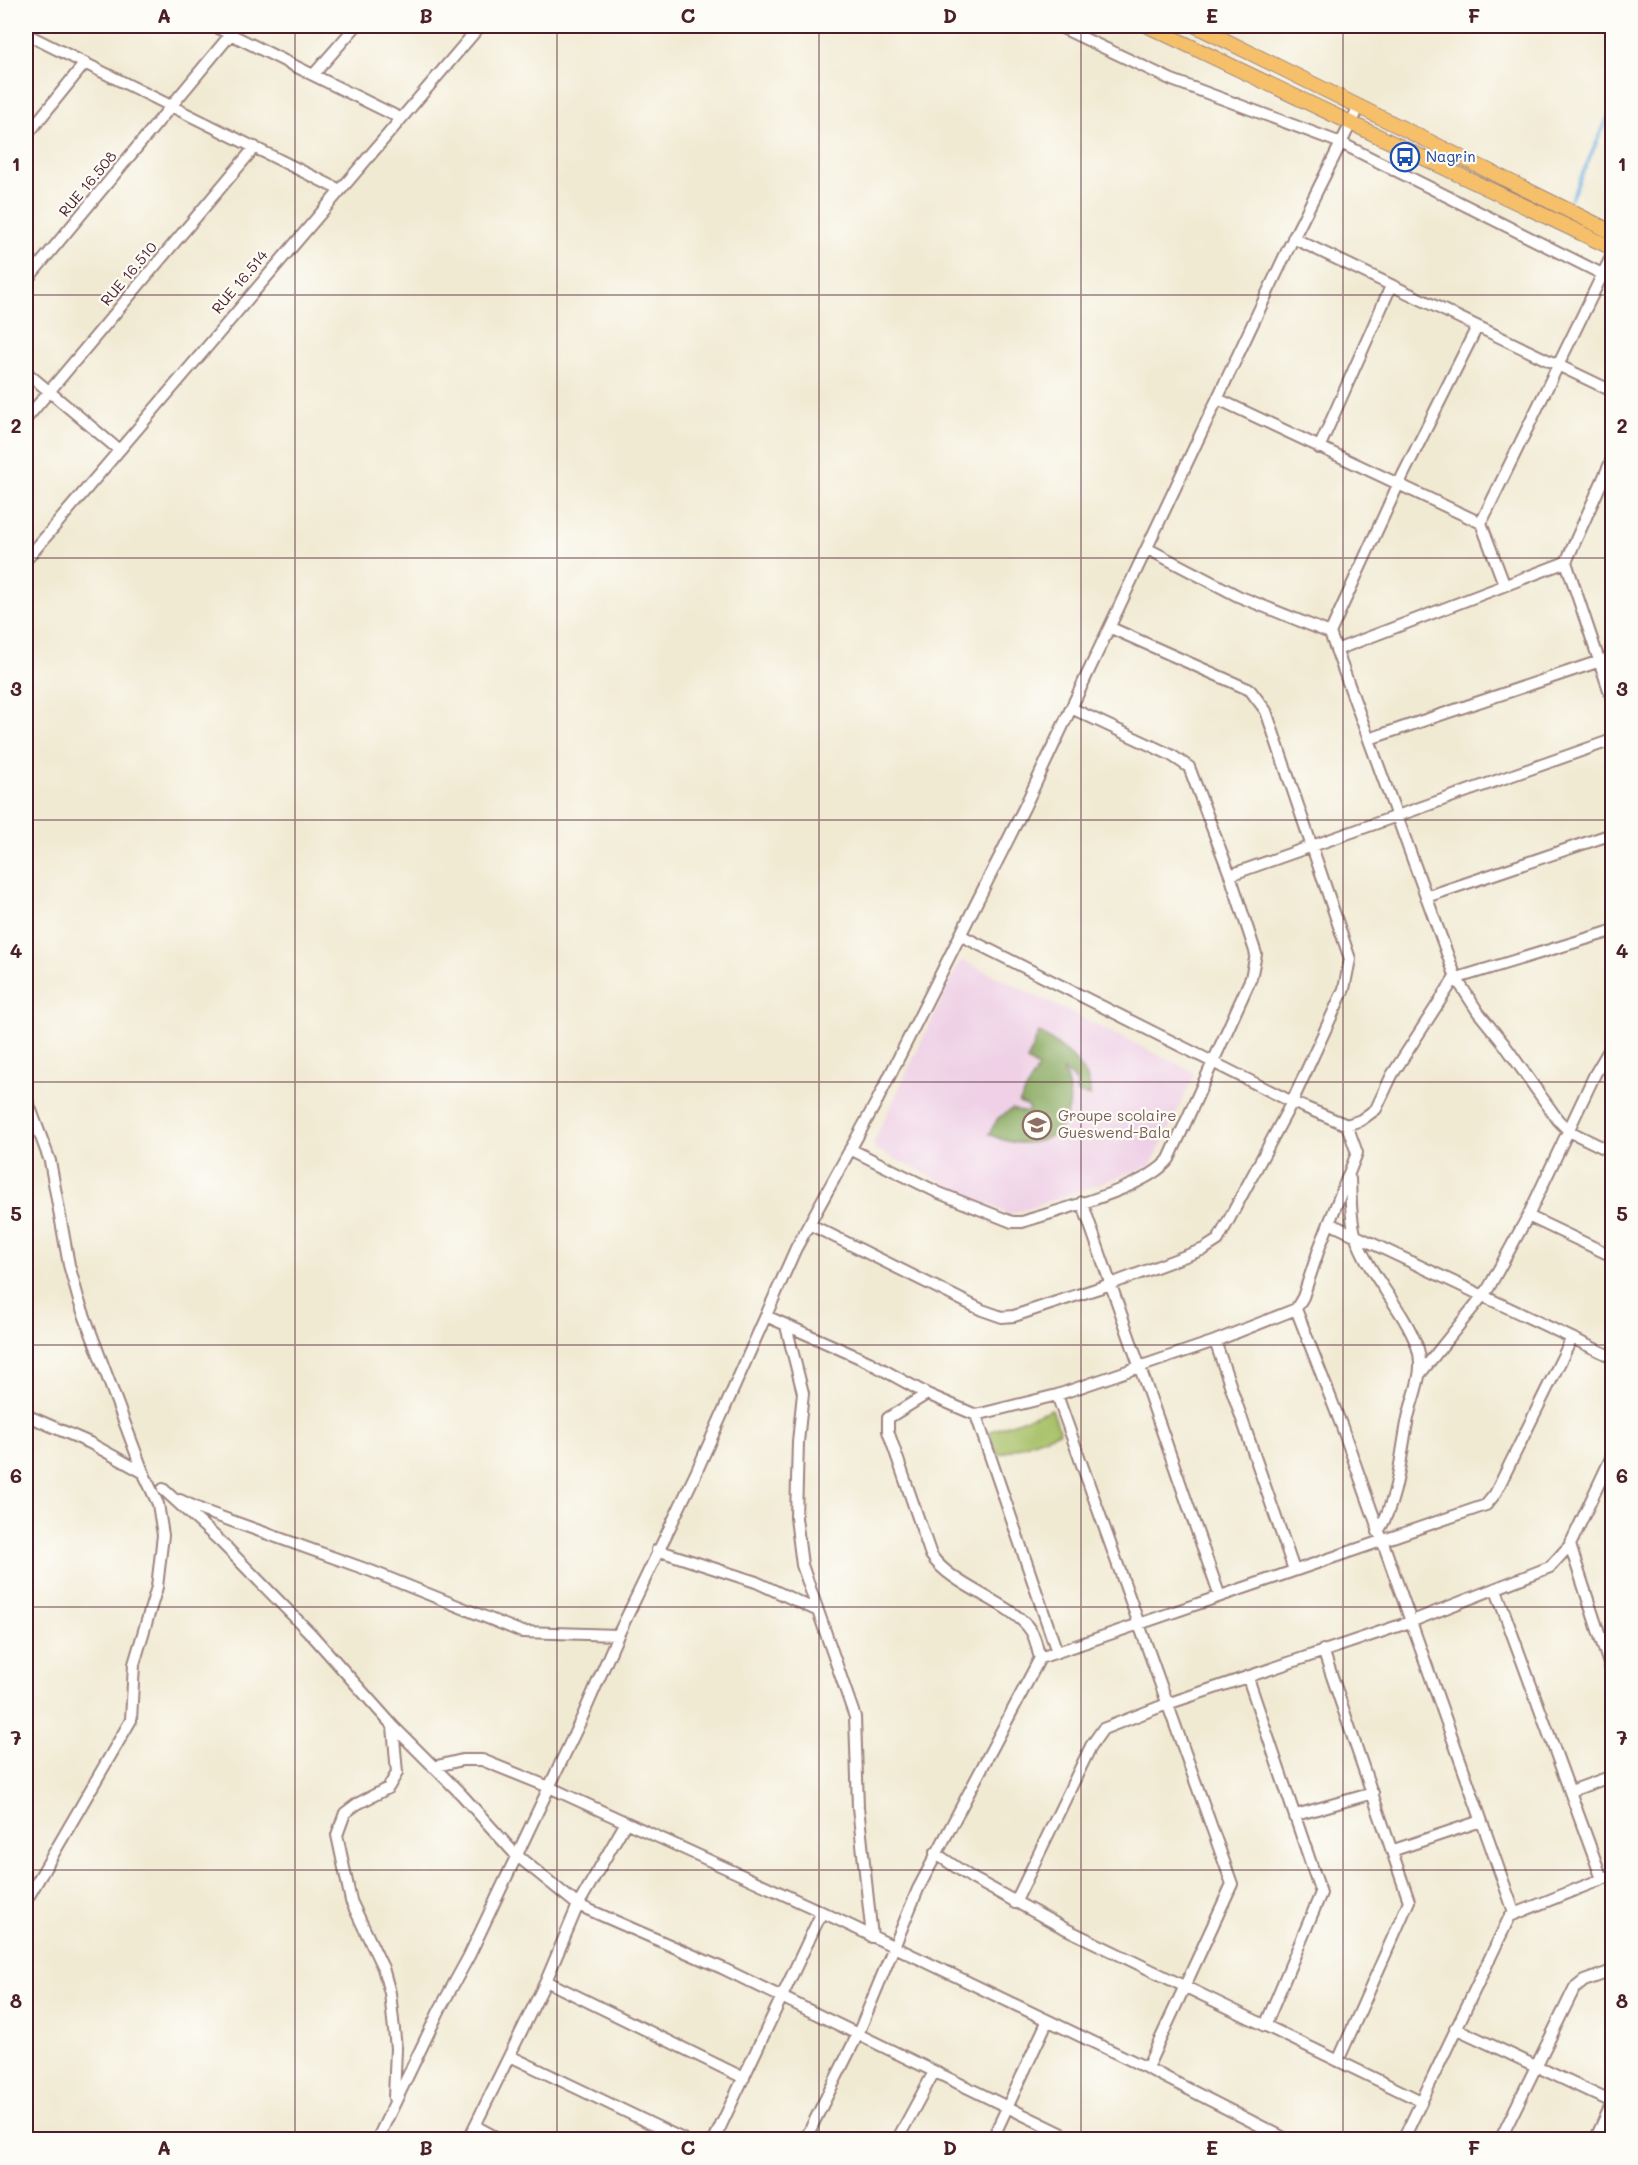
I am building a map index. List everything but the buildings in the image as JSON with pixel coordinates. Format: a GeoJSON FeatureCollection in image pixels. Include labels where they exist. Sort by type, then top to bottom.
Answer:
{"type":"FeatureCollection","features":[{"type":"Feature","properties":{"kind":"main road"},"geometry":{"type":"LineString","coordinates":[[1148,26],[1612,248]]}},
{"type":"Feature","properties":{"kind":"main road"},"geometry":{"type":"LineString","coordinates":[[1196,26],[1612,231]]}},
{"type":"Feature","properties":{"kind":"street"},"geometry":{"type":"LineString","coordinates":[[214,26],[400,118]]}},
{"type":"Feature","properties":{"kind":"street"},"geometry":{"type":"LineString","coordinates":[[314,74],[356,26]]}},
{"type":"Feature","properties":{"kind":"street","name":"RUE 16.514"},"geometry":{"type":"LineString","coordinates":[[26,561],[338,189],[480,26]]}},
{"type":"Feature","properties":{"kind":"street"},"geometry":{"type":"LineString","coordinates":[[1058,26],[1172,80],[1341,143],[1608,277]]}},
{"type":"Feature","properties":{"kind":"street"},"geometry":{"type":"LineString","coordinates":[[26,34],[338,189]]}},
{"type":"Feature","properties":{"kind":"street","name":"RUE 16.508"},"geometry":{"type":"LineString","coordinates":[[26,281],[231,34]]}},
{"type":"Feature","properties":{"kind":"street"},"geometry":{"type":"LineString","coordinates":[[26,136],[85,63]]}},
{"type":"Feature","properties":{"kind":"street"},"geometry":{"type":"LineString","coordinates":[[377,2139],[469,1956],[515,1854],[549,1787],[809,1224],[960,934],[1111,628],[1293,238],[1359,107]]}},
{"type":"Feature","properties":{"kind":"street","name":"RUE 16.510"},"geometry":{"type":"LineString","coordinates":[[26,419],[255,147]]}},
{"type":"Feature","properties":{"kind":"street"},"geometry":{"type":"LineString","coordinates":[[1393,170],[1403,148]]}},
{"type":"Feature","properties":{"kind":"street"},"geometry":{"type":"LineString","coordinates":[[1293,238],[1612,391]]}},
{"type":"Feature","properties":{"kind":"street"},"geometry":{"type":"LineString","coordinates":[[1481,523],[1557,364],[1608,277],[1612,255]]}},
{"type":"Feature","properties":{"kind":"street"},"geometry":{"type":"LineString","coordinates":[[1319,448],[1391,286]]}},
{"type":"Feature","properties":{"kind":"street"},"geometry":{"type":"LineString","coordinates":[[1478,327],[1398,485],[1330,633],[1456,978],[1539,1097],[1569,1131],[1612,1152]]}},
{"type":"Feature","properties":{"kind":"street"},"geometry":{"type":"LineString","coordinates":[[26,372],[119,450]]}},
{"type":"Feature","properties":{"kind":"street"},"geometry":{"type":"LineString","coordinates":[[1218,399],[1481,523],[1504,584]]}},
{"type":"Feature","properties":{"kind":"street"},"geometry":{"type":"LineString","coordinates":[[1612,459],[1566,562],[1612,699]]}},
{"type":"Feature","properties":{"kind":"street"},"geometry":{"type":"LineString","coordinates":[[1148,549],[1238,596],[1330,633]]}},
{"type":"Feature","properties":{"kind":"street"},"geometry":{"type":"LineString","coordinates":[[1336,650],[1566,562]]}},
{"type":"Feature","properties":{"kind":"street"},"geometry":{"type":"LineString","coordinates":[[809,1224],[982,1310],[1002,1317],[1014,1316],[1111,1284],[1204,1249],[1218,1240],[1292,1102],[1344,989],[1350,966],[1348,950],[1266,711],[1250,690],[1111,628]]}},
{"type":"Feature","properties":{"kind":"street"},"geometry":{"type":"LineString","coordinates":[[1369,740],[1612,657]]}},
{"type":"Feature","properties":{"kind":"street"},"geometry":{"type":"LineString","coordinates":[[850,1149],[1007,1222],[1022,1222],[1082,1202],[1145,1178],[1163,1167],[1256,963],[1256,954],[1230,875],[1186,764],[1071,708]]}},
{"type":"Feature","properties":{"kind":"street"},"geometry":{"type":"LineString","coordinates":[[1230,875],[1612,741]]}},
{"type":"Feature","properties":{"kind":"street"},"geometry":{"type":"LineString","coordinates":[[1426,897],[1612,834]]}},
{"type":"Feature","properties":{"kind":"street"},"geometry":{"type":"LineString","coordinates":[[960,934],[1212,1063],[1292,1102],[1347,1125],[1361,1120],[1376,1109],[1401,1061],[1456,978],[1572,945],[1612,931]]}},
{"type":"Feature","properties":{"kind":"street"},"geometry":{"type":"LineString","coordinates":[[1420,1374],[1484,1295],[1528,1216],[1595,1074],[1612,1045]]}},
{"type":"Feature","properties":{"kind":"street"},"geometry":{"type":"LineString","coordinates":[[26,1097],[50,1161],[69,1265],[79,1301],[143,1472],[158,1504],[163,1535],[157,1587],[134,1664],[131,1720],[26,1901]]}},
{"type":"Feature","properties":{"kind":"street"},"geometry":{"type":"LineString","coordinates":[[766,1316],[868,1362],[927,1394],[976,1415],[1057,1395],[1215,1341],[1296,1309],[1303,1298],[1329,1223],[1358,1153],[1347,1125]]}},
{"type":"Feature","properties":{"kind":"street"},"geometry":{"type":"LineString","coordinates":[[1350,1176],[1352,1219],[1356,1237],[1372,1271],[1411,1333],[1419,1352],[1420,1374],[1408,1417],[1391,1507],[1380,1536]]}},
{"type":"Feature","properties":{"kind":"street"},"geometry":{"type":"LineString","coordinates":[[1082,1202],[1219,1594]]}},
{"type":"Feature","properties":{"kind":"street"},"geometry":{"type":"LineString","coordinates":[[1528,1216],[1612,1256]]}},
{"type":"Feature","properties":{"kind":"street"},"geometry":{"type":"LineString","coordinates":[[1329,1223],[1612,1357]]}},
{"type":"Feature","properties":{"kind":"street"},"geometry":{"type":"LineString","coordinates":[[1296,1309],[1380,1536],[1514,1912]]}},
{"type":"Feature","properties":{"kind":"street"},"geometry":{"type":"LineString","coordinates":[[786,1326],[803,1393],[798,1442],[796,1518],[802,1565],[855,1717],[858,1807],[872,1937]]}},
{"type":"Feature","properties":{"kind":"street"},"geometry":{"type":"LineString","coordinates":[[805,2139],[858,2034],[913,1899],[935,1853],[1040,1658],[1219,1594],[1294,1570],[1380,1536],[1474,1511],[1491,1501],[1572,1338]]}},
{"type":"Feature","properties":{"kind":"street"},"geometry":{"type":"LineString","coordinates":[[1215,1341],[1294,1570]]}},
{"type":"Feature","properties":{"kind":"street"},"geometry":{"type":"LineString","coordinates":[[927,1394],[888,1418],[888,1431],[931,1555],[944,1570],[1016,1617],[1032,1631],[1040,1658]]}},
{"type":"Feature","properties":{"kind":"street"},"geometry":{"type":"LineString","coordinates":[[1057,1395],[1232,1884],[1147,2068]]}},
{"type":"Feature","properties":{"kind":"street"},"geometry":{"type":"LineString","coordinates":[[26,1415],[90,1443],[143,1472],[163,1489],[221,1542],[287,1610],[515,1854],[578,1905],[783,1998],[1075,2139]]}},
{"type":"Feature","properties":{"kind":"street"},"geometry":{"type":"LineString","coordinates":[[976,1415],[1057,1652]]}},
{"type":"Feature","properties":{"kind":"street"},"geometry":{"type":"LineString","coordinates":[[1016,1903],[1099,1733],[1167,1704],[1410,1622],[1550,1567],[1560,1559],[1570,1545],[1612,1456]]}},
{"type":"Feature","properties":{"kind":"street"},"geometry":{"type":"LineString","coordinates":[[163,1489],[204,1511],[371,1571],[522,1632],[618,1635]]}},
{"type":"Feature","properties":{"kind":"street"},"geometry":{"type":"LineString","coordinates":[[1570,1545],[1612,1673]]}},
{"type":"Feature","properties":{"kind":"street"},"geometry":{"type":"LineString","coordinates":[[657,1550],[756,1582],[816,1610]]}},
{"type":"Feature","properties":{"kind":"street"},"geometry":{"type":"LineString","coordinates":[[1403,2139],[1506,1921],[1514,1912],[1607,1877],[1571,1791],[1496,1590]]}},
{"type":"Feature","properties":{"kind":"street"},"geometry":{"type":"LineString","coordinates":[[1323,1650],[1394,1850],[1408,1893],[1409,1905],[1338,2061]]}},
{"type":"Feature","properties":{"kind":"street"},"geometry":{"type":"LineString","coordinates":[[1248,1678],[1296,1815],[1321,1896],[1264,2025]]}},
{"type":"Feature","properties":{"kind":"street"},"geometry":{"type":"LineString","coordinates":[[393,1726],[397,1773],[388,1788],[345,1813],[337,1834],[351,1901],[382,1968],[390,1993],[396,2049],[394,2105]]}},
{"type":"Feature","properties":{"kind":"street"},"geometry":{"type":"LineString","coordinates":[[433,1767],[462,1760],[482,1760],[549,1787],[625,1824],[822,1912],[1047,2022],[1147,2068],[1288,2139]]}},
{"type":"Feature","properties":{"kind":"street"},"geometry":{"type":"LineString","coordinates":[[1571,1791],[1612,1776]]}},
{"type":"Feature","properties":{"kind":"street"},"geometry":{"type":"LineString","coordinates":[[1296,1815],[1373,1793]]}},
{"type":"Feature","properties":{"kind":"street"},"geometry":{"type":"LineString","coordinates":[[1394,1850],[1481,1821]]}},
{"type":"Feature","properties":{"kind":"street"},"geometry":{"type":"LineString","coordinates":[[468,2139],[546,1981],[578,1905],[625,1824]]}},
{"type":"Feature","properties":{"kind":"street"},"geometry":{"type":"LineString","coordinates":[[935,1853],[1016,1903],[1421,2101]]}},
{"type":"Feature","properties":{"kind":"street"},"geometry":{"type":"LineString","coordinates":[[714,2139],[822,1912]]}},
{"type":"Feature","properties":{"kind":"street"},"geometry":{"type":"LineString","coordinates":[[1500,2139],[1574,1989],[1584,1981],[1612,1971]]}},
{"type":"Feature","properties":{"kind":"street"},"geometry":{"type":"LineString","coordinates":[[546,1981],[744,2078]]}},
{"type":"Feature","properties":{"kind":"street"},"geometry":{"type":"LineString","coordinates":[[992,2139],[1047,2022]]}},
{"type":"Feature","properties":{"kind":"street"},"geometry":{"type":"LineString","coordinates":[[1455,2028],[1612,2102],[1595,2139]]}},
{"type":"Feature","properties":{"kind":"street"},"geometry":{"type":"LineString","coordinates":[[510,2056],[685,2139]]}},
{"type":"Feature","properties":{"kind":"street"},"geometry":{"type":"LineString","coordinates":[[897,2139],[934,2072]]}},
{"type":"Feature","properties":{"kind":"street"},"geometry":{"type":"LineString","coordinates":[[475,2126],[501,2139]]}},
{"type":"Feature","properties":{"kind":"shaded area"},"geometry":{"type":"Polygon","coordinates":[[[964,961],[1192,1071],[1194,1076],[1151,1166],[1010,1215],[875,1149],[873,1143],[959,963],[964,961]]]}},
{"type":"Feature","properties":{"kind":"green space"},"geometry":{"type":"Polygon","coordinates":[[[1039,1032],[1065,1051],[1081,1067],[1090,1086],[1090,1096],[1076,1093],[1077,1082],[1063,1070],[1069,1090],[1069,1107],[1064,1122],[1055,1133],[1042,1140],[1026,1143],[1008,1141],[989,1134],[998,1118],[1012,1109],[1028,1113],[1029,1107],[1019,1103],[1038,1068],[1027,1061],[1039,1032]]]}},
{"type":"Feature","properties":{"kind":"green space"},"geometry":{"type":"Polygon","coordinates":[[[1052,1409],[1060,1432],[998,1455],[989,1432],[1052,1409]]]}},
{"type":"Feature","properties":{"kind":"waterway"},"geometry":{"type":"LineString","coordinates":[[1571,199],[1612,108]]}},
{"type":"Feature","properties":{"kind":"place","name":"Nagrin"},"geometry":{"type":"Point","coordinates":[1405,157]}},
{"type":"Feature","properties":{"kind":"place","name":"Groupe scolaire Gueswend-Bala"},"geometry":{"type":"Point","coordinates":[1037,1125]}}]}
